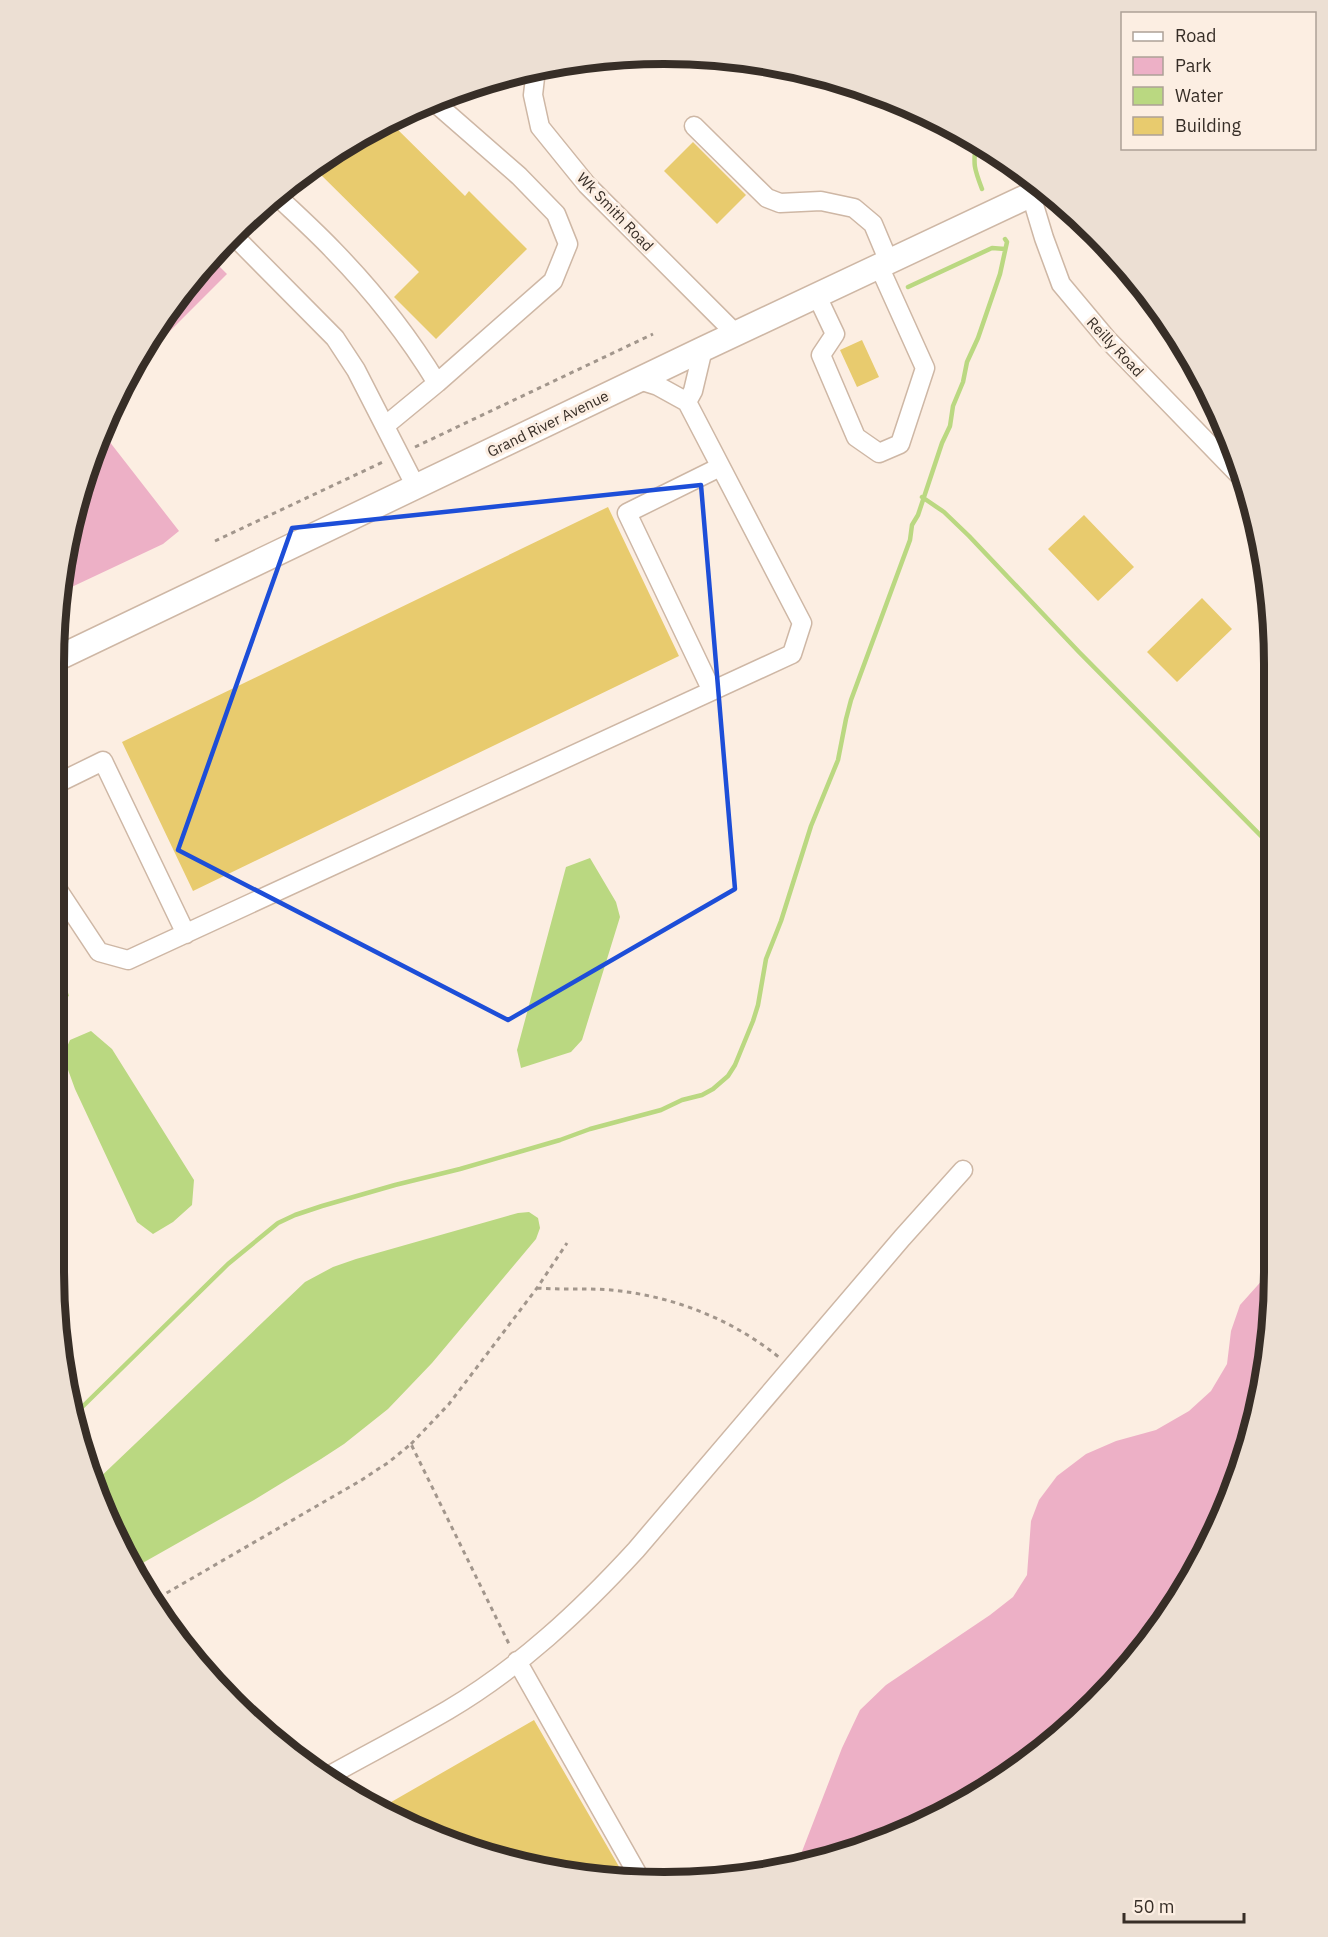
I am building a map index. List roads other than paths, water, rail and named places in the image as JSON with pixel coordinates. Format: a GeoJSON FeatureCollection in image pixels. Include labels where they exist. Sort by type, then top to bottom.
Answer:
{"type":"FeatureCollection","features":[{"type":"Feature","properties":{"kind":"main road","name":"Grand River Avenue"},"geometry":{"type":"LineString","coordinates":[[64,655],[703,349],[1035,193]]}},
{"type":"Feature","properties":{"kind":"street","name":"Wk Smith Road"},"geometry":{"type":"LineString","coordinates":[[535,79],[533,95],[540,127],[587,185],[736,334]]}},
{"type":"Feature","properties":{"kind":"street"},"geometry":{"type":"LineString","coordinates":[[386,425],[553,281],[568,244],[556,214],[519,176],[441,108]]}},
{"type":"Feature","properties":{"kind":"street"},"geometry":{"type":"LineString","coordinates":[[694,126],[767,198],[780,203],[821,201],[854,208],[873,224],[884,264],[925,368],[900,444],[879,453],[856,437],[821,355],[835,334],[817,296]]}},
{"type":"Feature","properties":{"kind":"street","name":"Reilly Road"},"geometry":{"type":"LineString","coordinates":[[1037,195],[1044,238],[1061,284],[1107,339],[1230,466]]}},
{"type":"Feature","properties":{"kind":"street"},"geometry":{"type":"LineString","coordinates":[[283,202],[335,252],[417,351],[437,383]]}},
{"type":"Feature","properties":{"kind":"street"},"geometry":{"type":"LineString","coordinates":[[239,241],[335,338],[356,370],[386,425],[416,487]]}},
{"type":"Feature","properties":{"kind":"street"},"geometry":{"type":"LineString","coordinates":[[687,402],[693,391],[703,349]]}},
{"type":"Feature","properties":{"kind":"street"},"geometry":{"type":"LineString","coordinates":[[64,899],[99,952],[128,960],[792,654],[802,623],[687,402],[658,386],[639,380]]}},
{"type":"Feature","properties":{"kind":"street"},"geometry":{"type":"LineString","coordinates":[[712,691],[627,513],[720,467]]}},
{"type":"Feature","properties":{"kind":"street"},"geometry":{"type":"LineString","coordinates":[[64,779],[103,761],[186,934]]}},
{"type":"Feature","properties":{"kind":"street"},"geometry":{"type":"LineString","coordinates":[[334,1773],[449,1709],[552,1634],[596,1594],[636,1551],[902,1238],[963,1170]]}},
{"type":"Feature","properties":{"kind":"street"},"geometry":{"type":"LineString","coordinates":[[517,1661],[636,1871]]}},
{"type":"Feature","properties":{"kind":"water"},"geometry":{"type":"Polygon","coordinates":[[[590,858],[616,902],[620,917],[582,1040],[571,1052],[521,1068],[517,1050],[566,867],[590,858]]]}},
{"type":"Feature","properties":{"kind":"water"},"geometry":{"type":"Polygon","coordinates":[[[64,978],[69,996],[64,999],[64,978]]]}},
{"type":"Feature","properties":{"kind":"water"},"geometry":{"type":"Polygon","coordinates":[[[91,1031],[112,1049],[194,1180],[192,1205],[173,1222],[153,1234],[137,1222],[75,1089],[64,1059],[70,1040],[91,1031]]]}},
{"type":"Feature","properties":{"kind":"water"},"geometry":{"type":"Polygon","coordinates":[[[529,1212],[538,1218],[540,1228],[536,1239],[432,1363],[388,1409],[321,1459],[140,1564],[126,1538],[100,1477],[305,1282],[333,1267],[356,1259],[518,1213],[529,1212]]]}},
{"type":"Feature","properties":{"kind":"waterway"},"geometry":{"type":"LineString","coordinates":[[975,152],[975,166],[982,189]]}},
{"type":"Feature","properties":{"kind":"waterway"},"geometry":{"type":"LineString","coordinates":[[80,1409],[228,1264],[278,1223],[322,1206],[460,1169],[661,1110],[682,1100],[702,1095],[728,1076],[735,1065],[753,1021],[766,959],[781,921],[811,826],[838,760],[851,700],[910,540],[912,525],[918,515],[950,426],[953,406],[963,382],[967,362],[978,338],[1000,274],[1007,242],[1005,239]]}},
{"type":"Feature","properties":{"kind":"waterway"},"geometry":{"type":"LineString","coordinates":[[908,287],[992,248],[1005,249]]}},
{"type":"Feature","properties":{"kind":"waterway"},"geometry":{"type":"LineString","coordinates":[[922,497],[944,512],[969,536],[1079,652],[1264,839]]}}]}
